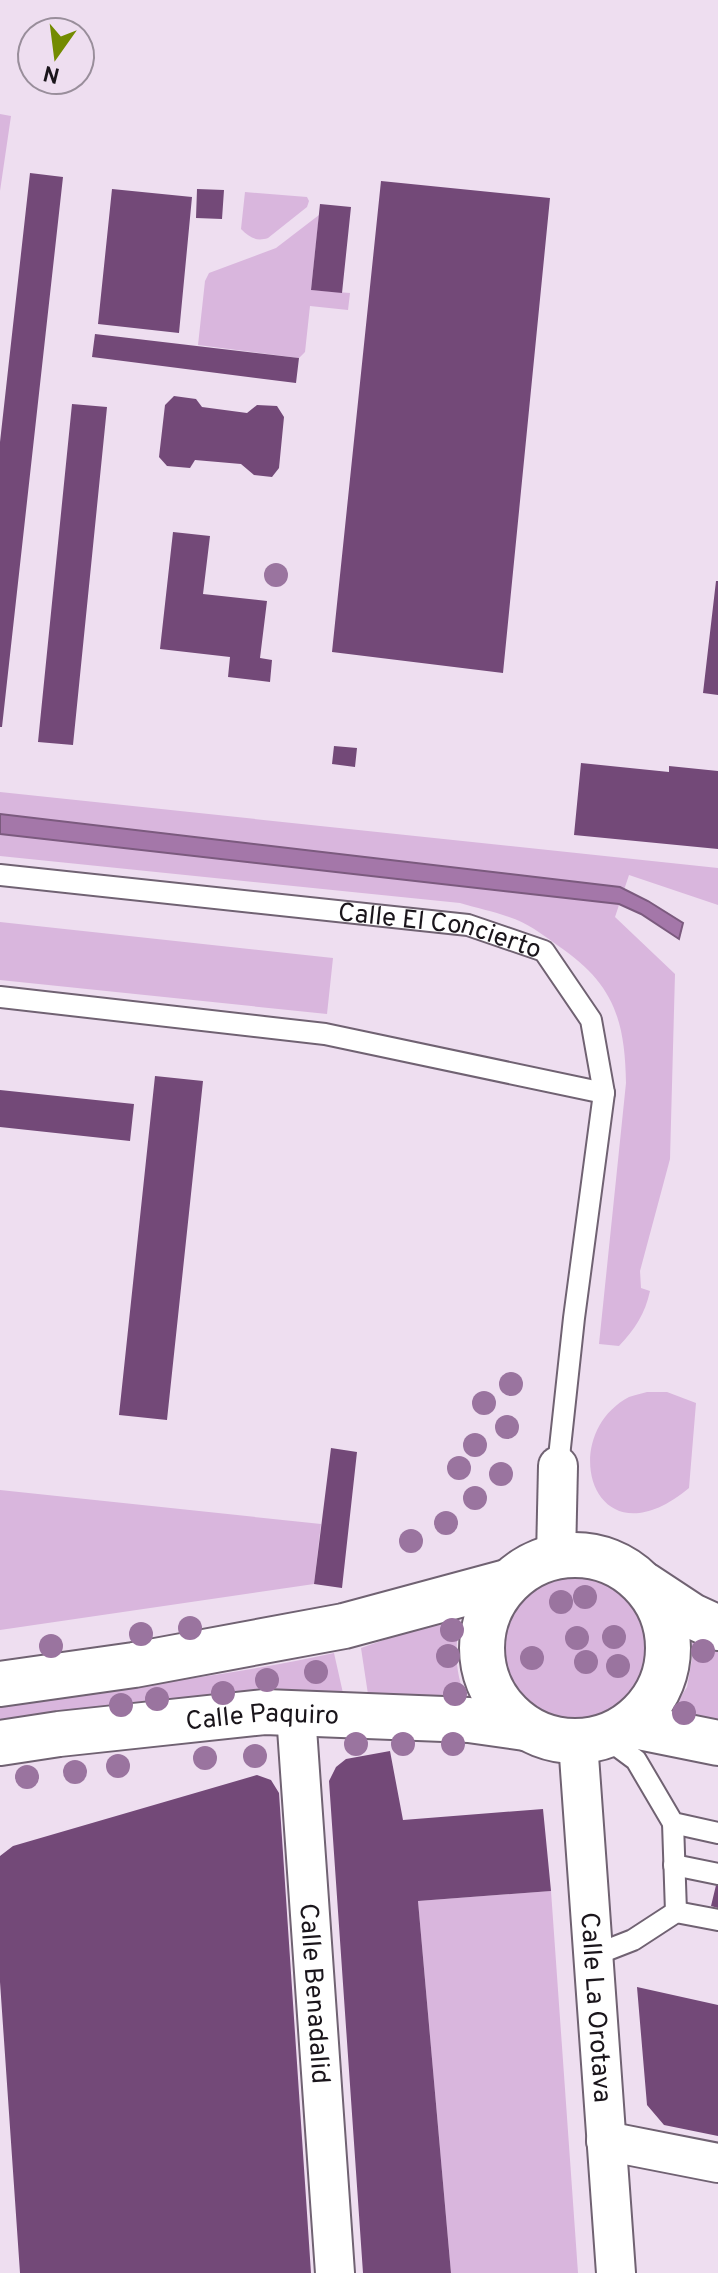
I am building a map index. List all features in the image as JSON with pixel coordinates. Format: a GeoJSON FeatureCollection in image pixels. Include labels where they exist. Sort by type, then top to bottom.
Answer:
{"type":"FeatureCollection","features":[{"type":"Feature","properties":{"kind":"main road"},"geometry":{"type":"LineString","coordinates":[[718,1628],[692,1616],[610,1561],[579,1555],[547,1558],[519,1572],[507,1582],[485,1618],[481,1660],[495,1699],[525,1728],[551,1739],[604,1735],[718,1743]]}},
{"type":"Feature","properties":{"kind":"main road"},"geometry":{"type":"LineString","coordinates":[[604,1735],[653,1701],[666,1670],[668,1636],[658,1604],[639,1581]]}},
{"type":"Feature","properties":{"kind":"main road"},"geometry":{"type":"LineString","coordinates":[[0,1684],[134,1665],[344,1626],[507,1582]]}},
{"type":"Feature","properties":{"kind":"main road","name":"Calle Paquiro"},"geometry":{"type":"LineString","coordinates":[[0,1743],[265,1712],[469,1720],[525,1728]]}},
{"type":"Feature","properties":{"kind":"street","name":"Calle El Concierto"},"geometry":{"type":"LineString","coordinates":[[556,1557],[558,1466]]}},
{"type":"Feature","properties":{"kind":"street","name":"Calle Benadalid"},"geometry":{"type":"LineString","coordinates":[[296,1714],[335,2273]]}},
{"type":"Feature","properties":{"kind":"street","name":"Calle La Orotava"},"geometry":{"type":"LineString","coordinates":[[604,1735],[592,1956],[616,2273]]}},
{"type":"Feature","properties":{"kind":"street"},"geometry":{"type":"LineString","coordinates":[[606,2141],[718,2163]]}},
{"type":"Feature","properties":{"kind":"lane","name":"Calle El Concierto"},"geometry":{"type":"LineString","coordinates":[[0,875],[468,925],[544,951],[591,1020],[604,1093],[558,1466]]}},
{"type":"Feature","properties":{"kind":"lane"},"geometry":{"type":"LineString","coordinates":[[0,997],[325,1034],[604,1093]]}},
{"type":"Feature","properties":{"kind":"lane"},"geometry":{"type":"LineString","coordinates":[[604,1735],[636,1760],[673,1823],[676,1912]]}},
{"type":"Feature","properties":{"kind":"lane"},"geometry":{"type":"LineString","coordinates":[[673,1823],[718,1833]]}},
{"type":"Feature","properties":{"kind":"lane"},"geometry":{"type":"LineString","coordinates":[[674,1865],[718,1874]]}},
{"type":"Feature","properties":{"kind":"lane"},"geometry":{"type":"LineString","coordinates":[[592,1956],[633,1940],[676,1912],[718,1920]]}},
{"type":"Feature","properties":{"kind":"shaded area"},"geometry":{"type":"Polygon","coordinates":[[[0,114],[11,116],[0,191],[0,114]]]}},
{"type":"Feature","properties":{"kind":"shaded area"},"geometry":{"type":"Polygon","coordinates":[[[245,192],[307,197],[309,201],[307,207],[268,238],[256,239],[241,229],[245,192]]]}},
{"type":"Feature","properties":{"kind":"shaded area"},"geometry":{"type":"Polygon","coordinates":[[[319,215],[311,290],[350,293],[348,310],[310,306],[305,352],[299,358],[198,345],[205,281],[209,273],[276,248],[319,215]]]}},
{"type":"Feature","properties":{"kind":"shaded area"},"geometry":{"type":"Polygon","coordinates":[[[0,792],[718,868],[718,905],[629,875],[615,917],[675,974],[670,1159],[640,1271],[641,1288],[650,1291],[642,1314],[625,1340],[619,1346],[599,1344],[626,1083],[623,1039],[612,1003],[591,973],[576,959],[522,922],[460,903],[0,856],[0,792]]]}},
{"type":"Feature","properties":{"kind":"shaded area"},"geometry":{"type":"Polygon","coordinates":[[[0,814],[620,887],[683,923],[679,939],[641,914],[619,904],[0,834],[0,814]]]}},
{"type":"Feature","properties":{"kind":"shaded area"},"geometry":{"type":"Polygon","coordinates":[[[0,922],[333,958],[327,1014],[0,980],[0,922]]]}},
{"type":"Feature","properties":{"kind":"shaded area"},"geometry":{"type":"Polygon","coordinates":[[[647,1392],[667,1392],[696,1403],[689,1488],[656,1509],[629,1513],[608,1505],[595,1487],[590,1464],[594,1439],[606,1415],[629,1397],[647,1392]]]}},
{"type":"Feature","properties":{"kind":"shaded area"},"geometry":{"type":"Polygon","coordinates":[[[0,1490],[321,1524],[314,1584],[0,1630],[0,1490]]]}},
{"type":"Feature","properties":{"kind":"shaded area"},"geometry":{"type":"Polygon","coordinates":[[[575,1575],[602,1581],[626,1596],[641,1620],[647,1647],[641,1674],[626,1698],[602,1713],[575,1719],[548,1713],[524,1698],[509,1674],[503,1647],[509,1620],[524,1596],[548,1581],[575,1575]]]}},
{"type":"Feature","properties":{"kind":"shaded area"},"geometry":{"type":"Polygon","coordinates":[[[461,1613],[457,1658],[460,1680],[468,1702],[369,1701],[361,1648],[461,1613]]]}},
{"type":"Feature","properties":{"kind":"shaded area"},"geometry":{"type":"Polygon","coordinates":[[[692,1634],[718,1645],[718,1729],[666,1720],[687,1687],[692,1634]]]}},
{"type":"Feature","properties":{"kind":"shaded area"},"geometry":{"type":"Polygon","coordinates":[[[334,1653],[345,1702],[0,1728],[0,1703],[210,1676],[334,1653]]]}},
{"type":"Feature","properties":{"kind":"shaded area"},"geometry":{"type":"Polygon","coordinates":[[[551,1891],[578,2273],[451,2273],[418,1901],[551,1891]]]}},
{"type":"Feature","properties":{"kind":"building"},"geometry":{"type":"Polygon","coordinates":[[[30,173],[63,177],[0,727],[0,442],[30,173]]]}},
{"type":"Feature","properties":{"kind":"building"},"geometry":{"type":"Polygon","coordinates":[[[381,181],[550,198],[503,673],[332,652],[381,181]]]}},
{"type":"Feature","properties":{"kind":"building"},"geometry":{"type":"Polygon","coordinates":[[[112,189],[192,197],[179,333],[98,324],[112,189]]]}},
{"type":"Feature","properties":{"kind":"building"},"geometry":{"type":"Polygon","coordinates":[[[197,189],[224,190],[222,219],[196,218],[197,189]]]}},
{"type":"Feature","properties":{"kind":"building"},"geometry":{"type":"Polygon","coordinates":[[[320,204],[351,207],[342,293],[311,290],[320,204]]]}},
{"type":"Feature","properties":{"kind":"building"},"geometry":{"type":"Polygon","coordinates":[[[95,334],[299,358],[296,383],[92,357],[95,334]]]}},
{"type":"Feature","properties":{"kind":"building"},"geometry":{"type":"Polygon","coordinates":[[[174,396],[196,399],[202,407],[247,413],[257,405],[277,406],[284,417],[279,468],[272,477],[254,475],[241,464],[195,460],[190,468],[167,466],[159,457],[165,405],[174,396]]]}},
{"type":"Feature","properties":{"kind":"building"},"geometry":{"type":"Polygon","coordinates":[[[72,404],[107,407],[73,745],[38,742],[72,404]]]}},
{"type":"Feature","properties":{"kind":"building"},"geometry":{"type":"Polygon","coordinates":[[[173,532],[210,536],[203,594],[267,601],[260,658],[272,660],[270,682],[228,677],[230,657],[160,649],[173,532]]]}},
{"type":"Feature","properties":{"kind":"building"},"geometry":{"type":"Polygon","coordinates":[[[718,581],[718,695],[703,693],[718,581]]]}},
{"type":"Feature","properties":{"kind":"building"},"geometry":{"type":"Polygon","coordinates":[[[334,746],[357,748],[355,767],[332,764],[334,746]]]}},
{"type":"Feature","properties":{"kind":"building"},"geometry":{"type":"Polygon","coordinates":[[[581,763],[669,772],[669,766],[718,771],[718,849],[574,835],[581,763]]]}},
{"type":"Feature","properties":{"kind":"building"},"geometry":{"type":"Polygon","coordinates":[[[155,1076],[203,1081],[167,1420],[119,1415],[155,1076]]]}},
{"type":"Feature","properties":{"kind":"building"},"geometry":{"type":"Polygon","coordinates":[[[0,1090],[134,1104],[130,1141],[0,1127],[0,1090]]]}},
{"type":"Feature","properties":{"kind":"building"},"geometry":{"type":"Polygon","coordinates":[[[331,1448],[357,1452],[342,1588],[314,1584],[331,1448]]]}},
{"type":"Feature","properties":{"kind":"building"},"geometry":{"type":"Polygon","coordinates":[[[390,1751],[403,1820],[543,1809],[551,1891],[418,1901],[451,2273],[363,2273],[329,1781],[336,1767],[346,1759],[390,1751]]]}},
{"type":"Feature","properties":{"kind":"building"},"geometry":{"type":"Polygon","coordinates":[[[257,1775],[271,1780],[279,1793],[311,2273],[20,2273],[0,1982],[0,1856],[13,1846],[257,1775]]]}},
{"type":"Feature","properties":{"kind":"building"},"geometry":{"type":"Polygon","coordinates":[[[718,1881],[718,1908],[711,1906],[718,1881]]]}},
{"type":"Feature","properties":{"kind":"building"},"geometry":{"type":"Polygon","coordinates":[[[637,1987],[718,2005],[718,2136],[664,2125],[647,2105],[637,1987]]]}}]}
